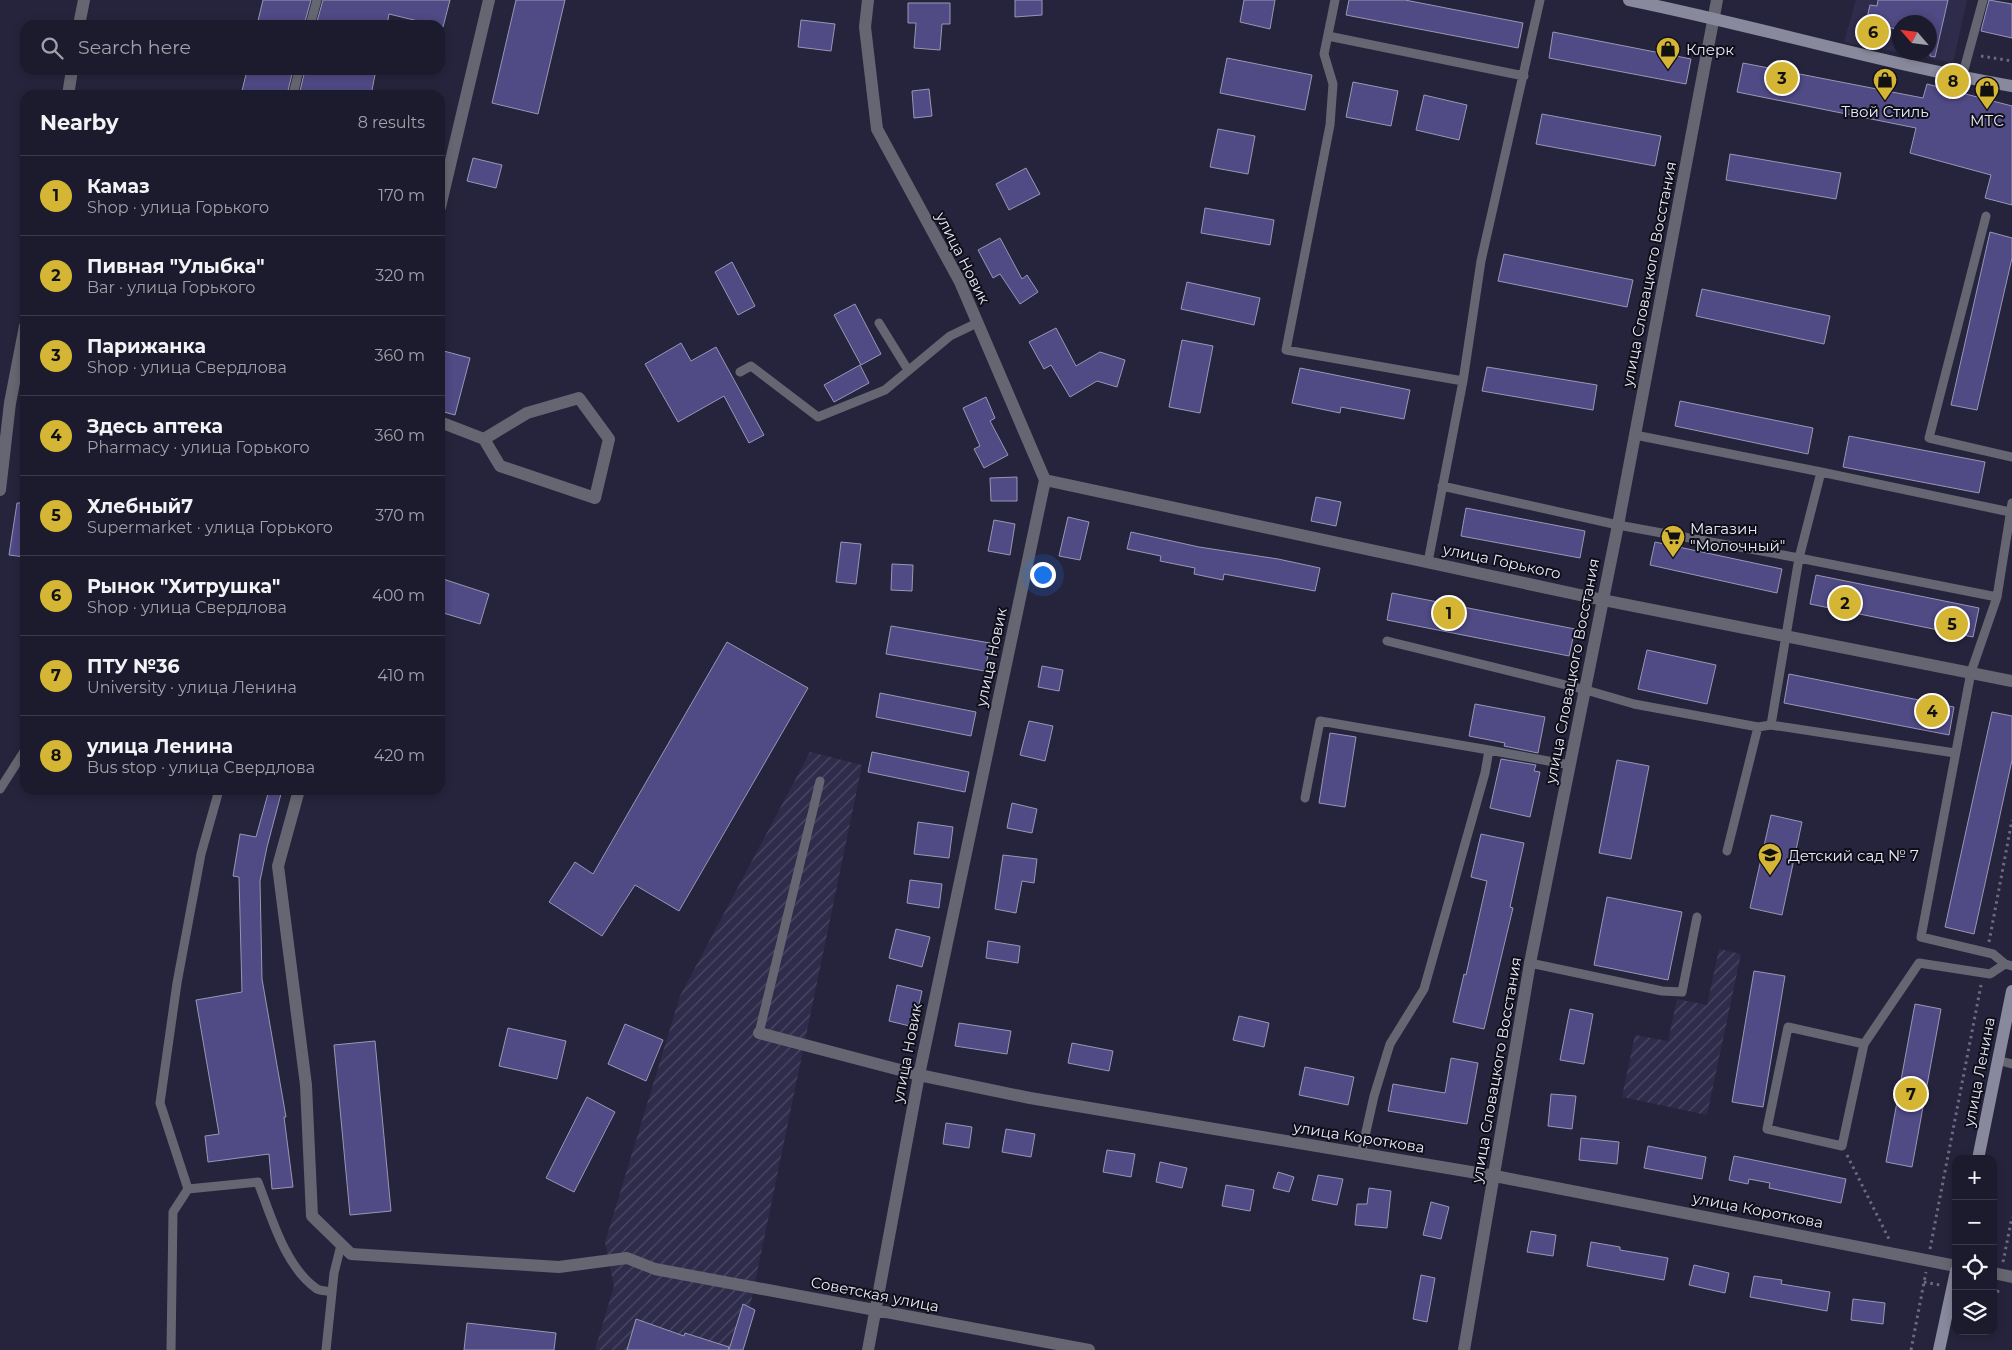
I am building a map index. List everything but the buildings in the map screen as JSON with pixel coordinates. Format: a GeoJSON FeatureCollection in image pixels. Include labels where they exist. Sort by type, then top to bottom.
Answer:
{"type":"FeatureCollection","features":[{"type":"Feature","properties":{"kind":"main road"},"geometry":{"type":"LineString","coordinates":[[1636,1],[1962,77],[2012,86]]}},
{"type":"Feature","properties":{"kind":"main road","name":"улица Ленина"},"geometry":{"type":"LineString","coordinates":[[1979,1155],[2012,991]]}},
{"type":"Feature","properties":{"kind":"main road"},"geometry":{"type":"LineString","coordinates":[[1939,1350],[1952,1290]]}},
{"type":"Feature","properties":{"kind":"street"},"geometry":{"type":"LineString","coordinates":[[81,20],[84,0]]}},
{"type":"Feature","properties":{"kind":"street"},"geometry":{"type":"LineString","coordinates":[[445,186],[489,0]]}},
{"type":"Feature","properties":{"kind":"street","name":"улица Новик"},"geometry":{"type":"LineString","coordinates":[[868,0],[865,27],[877,130],[960,282],[1045,480],[919,1075],[868,1350]]}},
{"type":"Feature","properties":{"kind":"street","name":"улица Словацкого Восстания"},"geometry":{"type":"LineString","coordinates":[[1464,1350],[1530,963],[1586,690],[1717,0]]}},
{"type":"Feature","properties":{"kind":"street"},"geometry":{"type":"LineString","coordinates":[[69,90],[71,75]]}},
{"type":"Feature","properties":{"kind":"street"},"geometry":{"type":"LineString","coordinates":[[0,490],[10,403],[20,352]]}},
{"type":"Feature","properties":{"kind":"street"},"geometry":{"type":"LineString","coordinates":[[445,424],[484,439],[500,466],[595,498],[609,439],[579,398],[527,413],[484,439]]}},
{"type":"Feature","properties":{"kind":"street","name":"улица Горького"},"geometry":{"type":"LineString","coordinates":[[1045,480],[1603,600],[2012,681]]}},
{"type":"Feature","properties":{"kind":"street"},"geometry":{"type":"LineString","coordinates":[[298,795],[278,866],[306,1084],[312,1216],[341,1245]]}},
{"type":"Feature","properties":{"kind":"street","name":"улица Короткова"},"geometry":{"type":"LineString","coordinates":[[759,1033],[919,1075],[1030,1098],[1495,1176],[1952,1265]]}},
{"type":"Feature","properties":{"kind":"street","name":"Советская улица"},"geometry":{"type":"LineString","coordinates":[[341,1245],[351,1254],[559,1267],[627,1258],[655,1270],[1089,1350]]}},
{"type":"Feature","properties":{"kind":"street"},"geometry":{"type":"LineString","coordinates":[[1998,1270],[2012,1277]]}},
{"type":"Feature","properties":{"kind":"lane"},"geometry":{"type":"LineString","coordinates":[[311,20],[317,0]]}},
{"type":"Feature","properties":{"kind":"lane"},"geometry":{"type":"LineString","coordinates":[[1335,0],[1324,54],[1333,84],[1330,125],[1286,350],[1463,381]]}},
{"type":"Feature","properties":{"kind":"lane"},"geometry":{"type":"LineString","coordinates":[[1428,562],[1463,381],[1481,261],[1540,0]]}},
{"type":"Feature","properties":{"kind":"lane"},"geometry":{"type":"LineString","coordinates":[[1962,77],[1983,0]]}},
{"type":"Feature","properties":{"kind":"lane"},"geometry":{"type":"LineString","coordinates":[[1328,36],[1524,76]]}},
{"type":"Feature","properties":{"kind":"lane"},"geometry":{"type":"LineString","coordinates":[[293,90],[298,75]]}},
{"type":"Feature","properties":{"kind":"lane"},"geometry":{"type":"LineString","coordinates":[[1986,216],[1929,438],[2012,457]]}},
{"type":"Feature","properties":{"kind":"lane"},"geometry":{"type":"LineString","coordinates":[[879,323],[908,370]]}},
{"type":"Feature","properties":{"kind":"lane"},"geometry":{"type":"LineString","coordinates":[[740,372],[751,366],[818,417],[885,390],[950,336],[977,323]]}},
{"type":"Feature","properties":{"kind":"lane"},"geometry":{"type":"LineString","coordinates":[[1635,435],[2011,508],[1997,597],[1970,672],[1921,938],[1993,954],[2008,965],[1990,974],[1919,963],[1864,1044],[1842,1146],[1767,1129],[1788,1027],[1864,1044]]}},
{"type":"Feature","properties":{"kind":"lane"},"geometry":{"type":"LineString","coordinates":[[1771,725],[1799,558],[1822,472]]}},
{"type":"Feature","properties":{"kind":"lane"},"geometry":{"type":"LineString","coordinates":[[1442,486],[1618,525],[1997,597]]}},
{"type":"Feature","properties":{"kind":"lane"},"geometry":{"type":"LineString","coordinates":[[1387,640],[1586,690],[1634,704],[1758,727],[1771,725],[1955,753]]}},
{"type":"Feature","properties":{"kind":"lane"},"geometry":{"type":"LineString","coordinates":[[1305,798],[1320,721],[1570,765]]}},
{"type":"Feature","properties":{"kind":"lane"},"geometry":{"type":"LineString","coordinates":[[1727,851],[1758,727]]}},
{"type":"Feature","properties":{"kind":"lane"},"geometry":{"type":"LineString","coordinates":[[1361,1154],[1374,1096],[1390,1044],[1424,989],[1485,774],[1489,750]]}},
{"type":"Feature","properties":{"kind":"lane"},"geometry":{"type":"LineString","coordinates":[[0,789],[20,758]]}},
{"type":"Feature","properties":{"kind":"lane"},"geometry":{"type":"LineString","coordinates":[[759,1033],[820,781]]}},
{"type":"Feature","properties":{"kind":"lane"},"geometry":{"type":"LineString","coordinates":[[188,1189],[160,1104],[177,983],[201,854],[218,795]]}},
{"type":"Feature","properties":{"kind":"lane"},"geometry":{"type":"LineString","coordinates":[[1530,963],[1662,991],[1682,992],[1697,918]]}},
{"type":"Feature","properties":{"kind":"lane"},"geometry":{"type":"LineString","coordinates":[[1997,1060],[2012,1064]]}},
{"type":"Feature","properties":{"kind":"lane"},"geometry":{"type":"LineString","coordinates":[[188,1189],[258,1182],[277,1232],[296,1267],[318,1290],[332,1292]]}},
{"type":"Feature","properties":{"kind":"lane"},"geometry":{"type":"LineString","coordinates":[[171,1350],[173,1212],[188,1189]]}},
{"type":"Feature","properties":{"kind":"lane"},"geometry":{"type":"LineString","coordinates":[[326,1350],[334,1273],[341,1245]]}},
{"type":"Feature","properties":{"kind":"path"},"geometry":{"type":"LineString","coordinates":[[1969,54],[2012,61]]}},
{"type":"Feature","properties":{"kind":"path"},"geometry":{"type":"LineString","coordinates":[[1987,953],[2012,820]]}},
{"type":"Feature","properties":{"kind":"path"},"geometry":{"type":"LineString","coordinates":[[1910,1350],[1983,973]]}},
{"type":"Feature","properties":{"kind":"path"},"geometry":{"type":"LineString","coordinates":[[1842,1146],[1896,1253]]}},
{"type":"Feature","properties":{"kind":"path"},"geometry":{"type":"LineString","coordinates":[[1998,1270],[2012,1217]]}},
{"type":"Feature","properties":{"kind":"path"},"geometry":{"type":"LineString","coordinates":[[1924,1282],[1937,1284]]}},
{"type":"Feature","properties":{"kind":"path"},"geometry":{"type":"LineString","coordinates":[[1997,1295],[1999,1286]]}},
{"type":"Feature","properties":{"kind":"shaded area"},"geometry":{"type":"Polygon","coordinates":[[[1856,0],[1967,0],[1953,63],[1937,60],[1937,15],[1892,15],[1892,51],[1844,42],[1856,0]]]}},
{"type":"Feature","properties":{"kind":"shaded area"},"geometry":{"type":"Polygon","coordinates":[[[810,752],[862,765],[741,1350],[595,1350],[614,1286],[605,1242],[680,996],[810,752]]]}},
{"type":"Feature","properties":{"kind":"shaded area"},"geometry":{"type":"Polygon","coordinates":[[[1719,949],[1741,954],[1707,1115],[1622,1097],[1635,1035],[1668,1041],[1677,999],[1707,1005],[1719,949]]]}},
{"type":"Feature","properties":{"kind":"place","name":"Рынок \"Хитрушка\""},"geometry":{"type":"Point","coordinates":[1873,32]}},
{"type":"Feature","properties":{"kind":"place","name":"Клерк"},"geometry":{"type":"Point","coordinates":[1668,70]}},
{"type":"Feature","properties":{"kind":"place","name":"Парижанка"},"geometry":{"type":"Point","coordinates":[1782,78]}},
{"type":"Feature","properties":{"kind":"place","name":"улица Ленина"},"geometry":{"type":"Point","coordinates":[1953,81]}},
{"type":"Feature","properties":{"kind":"place","name":"Твой Стиль"},"geometry":{"type":"Point","coordinates":[1885,101]}},
{"type":"Feature","properties":{"kind":"place","name":"МТС"},"geometry":{"type":"Point","coordinates":[1987,110]}},
{"type":"Feature","properties":{"kind":"place","name":"Магазин \"Молочный\""},"geometry":{"type":"Point","coordinates":[1673,558]}},
{"type":"Feature","properties":{"kind":"place","name":"Пивная \"Улыбка\""},"geometry":{"type":"Point","coordinates":[1845,603]}},
{"type":"Feature","properties":{"kind":"place","name":"Камаз"},"geometry":{"type":"Point","coordinates":[1449,613]}},
{"type":"Feature","properties":{"kind":"place","name":"Хлебный7"},"geometry":{"type":"Point","coordinates":[1952,624]}},
{"type":"Feature","properties":{"kind":"place","name":"Здесь аптека"},"geometry":{"type":"Point","coordinates":[1932,711]}},
{"type":"Feature","properties":{"kind":"place","name":"Детский сад № 7"},"geometry":{"type":"Point","coordinates":[1770,876]}},
{"type":"Feature","properties":{"kind":"place","name":"ПТУ №36"},"geometry":{"type":"Point","coordinates":[1911,1094]}}]}
